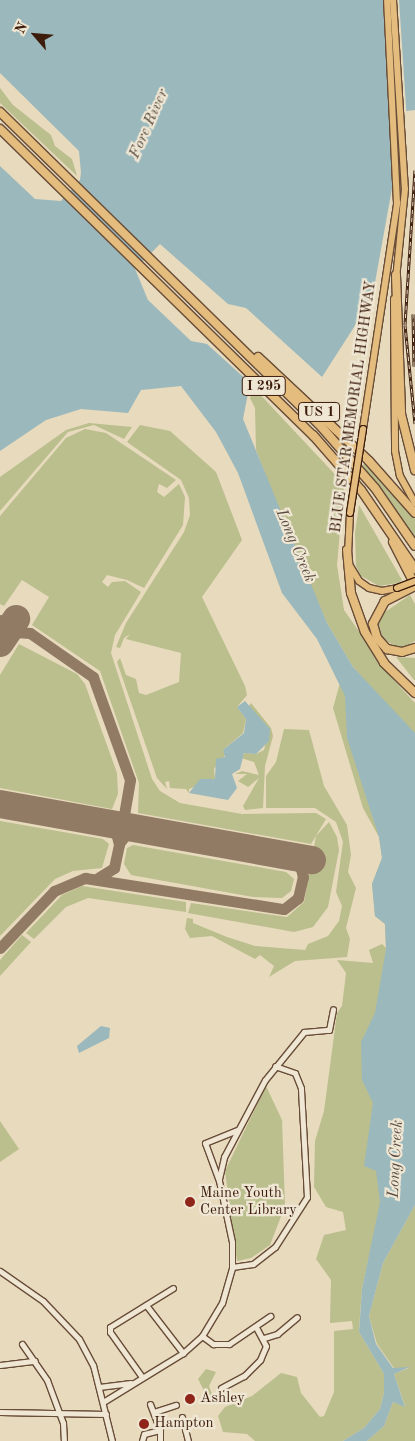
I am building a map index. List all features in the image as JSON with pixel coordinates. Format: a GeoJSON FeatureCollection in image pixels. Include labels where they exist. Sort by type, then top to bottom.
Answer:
{"type":"FeatureCollection","features":[{"type":"Feature","properties":{"kind":"highway","name":"I 295"},"geometry":{"type":"LineString","coordinates":[[0,112],[338,444],[415,546]]}},
{"type":"Feature","properties":{"kind":"highway","name":"I 295"},"geometry":{"type":"LineString","coordinates":[[0,129],[313,434],[378,514],[415,568]]}},
{"type":"Feature","properties":{"kind":"highway"},"geometry":{"type":"LineString","coordinates":[[396,275],[401,414],[415,470]]}},
{"type":"Feature","properties":{"kind":"highway","name":"US 1"},"geometry":{"type":"LineString","coordinates":[[214,321],[324,417],[415,513]]}},
{"type":"Feature","properties":{"kind":"highway"},"geometry":{"type":"LineString","coordinates":[[378,514],[415,586],[398,591],[378,610],[374,631],[381,644],[391,650],[415,648]]}},
{"type":"Feature","properties":{"kind":"highway"},"geometry":{"type":"LineString","coordinates":[[347,550],[351,593],[365,632],[384,663],[415,693]]}},
{"type":"Feature","properties":{"kind":"main road"},"geometry":{"type":"LineString","coordinates":[[387,0],[401,174]]}},
{"type":"Feature","properties":{"kind":"main road"},"geometry":{"type":"LineString","coordinates":[[393,0],[401,174]]}},
{"type":"Feature","properties":{"kind":"main road","name":"BLUE STAR MEMORIAL HIGHWAY"},"geometry":{"type":"LineString","coordinates":[[401,174],[392,354],[395,451],[400,476],[415,503]]}},
{"type":"Feature","properties":{"kind":"main road","name":"BLUE STAR MEMORIAL HIGHWAY"},"geometry":{"type":"LineString","coordinates":[[401,174],[350,513],[347,550],[354,573],[362,584],[378,591],[398,591],[415,581]]}},
{"type":"Feature","properties":{"kind":"street"},"geometry":{"type":"LineString","coordinates":[[219,1181],[237,1130],[275,1066],[304,1032],[329,1030],[333,1008]]}},
{"type":"Feature","properties":{"kind":"street"},"geometry":{"type":"LineString","coordinates":[[232,1267],[253,1264],[275,1247],[308,1197],[301,1088],[295,1073],[275,1066]]}},
{"type":"Feature","properties":{"kind":"street"},"geometry":{"type":"LineString","coordinates":[[103,1402],[131,1383],[183,1353],[202,1336],[222,1303],[232,1267],[232,1242],[219,1181],[205,1143],[237,1130]]}},
{"type":"Feature","properties":{"kind":"street"},"geometry":{"type":"LineString","coordinates":[[0,1271],[43,1301],[73,1330],[93,1365],[112,1441]]}},
{"type":"Feature","properties":{"kind":"street"},"geometry":{"type":"LineString","coordinates":[[142,1377],[110,1332],[110,1327],[173,1288]]}},
{"type":"Feature","properties":{"kind":"street"},"geometry":{"type":"LineString","coordinates":[[146,1305],[183,1353]]}},
{"type":"Feature","properties":{"kind":"street"},"geometry":{"type":"LineString","coordinates":[[202,1336],[214,1344],[229,1344],[270,1316]]}},
{"type":"Feature","properties":{"kind":"street"},"geometry":{"type":"LineString","coordinates":[[264,1338],[277,1334],[297,1317]]}},
{"type":"Feature","properties":{"kind":"street"},"geometry":{"type":"LineString","coordinates":[[221,1388],[244,1376],[256,1365],[266,1346],[264,1338],[256,1327]]}},
{"type":"Feature","properties":{"kind":"street"},"geometry":{"type":"LineString","coordinates":[[22,1344],[35,1361],[60,1413],[64,1441]]}},
{"type":"Feature","properties":{"kind":"street"},"geometry":{"type":"LineString","coordinates":[[0,1365],[35,1361]]}},
{"type":"Feature","properties":{"kind":"street"},"geometry":{"type":"LineString","coordinates":[[99,1387],[131,1383]]}},
{"type":"Feature","properties":{"kind":"street"},"geometry":{"type":"LineString","coordinates":[[150,1404],[160,1430],[160,1441]]}},
{"type":"Feature","properties":{"kind":"street"},"geometry":{"type":"LineString","coordinates":[[154,1412],[176,1405]]}},
{"type":"Feature","properties":{"kind":"street"},"geometry":{"type":"LineString","coordinates":[[0,1412],[106,1414]]}},
{"type":"Feature","properties":{"kind":"street"},"geometry":{"type":"LineString","coordinates":[[182,1417],[188,1441]]}},
{"type":"Feature","properties":{"kind":"street"},"geometry":{"type":"LineString","coordinates":[[142,1441],[144,1434],[160,1430]]}},
{"type":"Feature","properties":{"kind":"green space"},"geometry":{"type":"Polygon","coordinates":[[[0,88],[13,105],[51,135],[55,146],[72,159],[77,176],[0,103],[0,88]]]}},
{"type":"Feature","properties":{"kind":"green space"},"geometry":{"type":"Polygon","coordinates":[[[253,387],[344,484],[337,565],[344,610],[390,676],[415,703],[415,789],[384,702],[353,667],[327,623],[289,536],[256,450],[255,408],[250,398],[253,387]]]}},
{"type":"Feature","properties":{"kind":"green space"},"geometry":{"type":"Polygon","coordinates":[[[89,423],[132,427],[124,439],[94,425],[68,432],[0,511],[0,477],[66,430],[89,423]]]}},
{"type":"Feature","properties":{"kind":"green space"},"geometry":{"type":"Polygon","coordinates":[[[140,425],[170,431],[216,472],[242,540],[202,597],[245,686],[247,695],[237,707],[246,719],[243,733],[223,750],[226,754],[214,769],[215,779],[189,789],[189,793],[186,789],[170,788],[169,781],[165,782],[167,789],[157,778],[117,662],[120,658],[126,675],[136,679],[139,693],[146,695],[179,682],[181,653],[126,639],[130,634],[124,638],[120,648],[116,647],[126,623],[184,532],[190,515],[189,498],[181,480],[127,442],[140,425]]]}},
{"type":"Feature","properties":{"kind":"green space"},"geometry":{"type":"Polygon","coordinates":[[[85,429],[106,433],[176,480],[167,488],[159,484],[157,492],[164,497],[179,484],[185,497],[183,525],[144,588],[127,580],[107,575],[102,582],[108,587],[112,582],[125,581],[141,592],[115,635],[111,653],[152,779],[160,791],[180,803],[242,814],[316,813],[326,819],[311,844],[138,813],[139,783],[100,671],[32,625],[49,597],[22,580],[4,606],[0,604],[0,516],[66,438],[85,429]]]}},
{"type":"Feature","properties":{"kind":"green space"},"geometry":{"type":"Polygon","coordinates":[[[364,462],[415,517],[415,538],[363,466],[364,462]]]}},
{"type":"Feature","properties":{"kind":"green space"},"geometry":{"type":"Polygon","coordinates":[[[359,505],[402,580],[398,583],[379,586],[361,576],[356,566],[355,533],[359,505]]]}},
{"type":"Feature","properties":{"kind":"green space"},"geometry":{"type":"Polygon","coordinates":[[[410,595],[415,604],[415,641],[404,647],[395,646],[382,638],[377,627],[382,614],[410,595]]]}},
{"type":"Feature","properties":{"kind":"green space"},"geometry":{"type":"Polygon","coordinates":[[[19,644],[77,674],[85,684],[117,773],[118,794],[112,809],[0,788],[0,675],[19,644]]]}},
{"type":"Feature","properties":{"kind":"green space"},"geometry":{"type":"Polygon","coordinates":[[[396,657],[415,658],[415,680],[414,680],[396,657]]]}},
{"type":"Feature","properties":{"kind":"green space"},"geometry":{"type":"Polygon","coordinates":[[[340,683],[357,698],[415,941],[415,1047],[362,1289],[360,1314],[359,1332],[384,1374],[384,1393],[380,1409],[364,1428],[343,1441],[255,1441],[247,1434],[223,1432],[218,1416],[225,1407],[252,1396],[281,1373],[297,1377],[301,1393],[320,1417],[324,1416],[334,1392],[334,1331],[353,1329],[352,1321],[330,1323],[331,1280],[316,1259],[324,1235],[346,1230],[343,1212],[326,1207],[314,1187],[315,1141],[324,1111],[337,1013],[342,1006],[346,973],[337,960],[373,963],[369,950],[382,944],[386,948],[385,924],[375,916],[372,884],[382,858],[379,837],[363,808],[333,708],[340,683]]]}},
{"type":"Feature","properties":{"kind":"green space"},"geometry":{"type":"Polygon","coordinates":[[[251,703],[271,728],[273,736],[265,766],[263,808],[245,810],[243,806],[259,778],[248,787],[238,781],[247,774],[235,774],[242,771],[259,775],[254,762],[241,758],[245,753],[256,754],[264,750],[269,729],[249,706],[251,703]]]}},
{"type":"Feature","properties":{"kind":"green space"},"geometry":{"type":"Polygon","coordinates":[[[284,729],[309,730],[324,786],[347,825],[351,855],[348,872],[356,888],[346,928],[350,939],[347,957],[295,961],[269,977],[274,966],[260,955],[255,959],[212,936],[190,938],[185,929],[187,918],[193,919],[193,923],[255,946],[305,950],[308,944],[328,936],[339,921],[342,906],[336,892],[343,842],[336,822],[315,808],[266,808],[266,776],[276,762],[284,729]]]}},
{"type":"Feature","properties":{"kind":"green space"},"geometry":{"type":"Polygon","coordinates":[[[0,821],[103,839],[109,844],[102,868],[73,871],[55,879],[0,936],[0,821]]]}},
{"type":"Feature","properties":{"kind":"green space"},"geometry":{"type":"Polygon","coordinates":[[[329,822],[337,837],[339,850],[328,907],[313,927],[294,932],[188,913],[191,903],[287,917],[304,902],[316,836],[329,822]]]}},
{"type":"Feature","properties":{"kind":"green space"},"geometry":{"type":"Polygon","coordinates":[[[133,845],[286,872],[294,879],[291,891],[282,898],[253,897],[131,875],[124,864],[127,848],[133,845]]]}},
{"type":"Feature","properties":{"kind":"green space"},"geometry":{"type":"Polygon","coordinates":[[[82,886],[186,902],[186,912],[88,898],[66,907],[34,939],[26,933],[62,895],[82,886]]]}},
{"type":"Feature","properties":{"kind":"green space"},"geometry":{"type":"Polygon","coordinates":[[[22,935],[31,942],[0,976],[0,960],[22,935]]]}},
{"type":"Feature","properties":{"kind":"green space"},"geometry":{"type":"Polygon","coordinates":[[[266,1086],[282,1120],[285,1206],[270,1245],[251,1258],[237,1261],[225,1171],[266,1086]]]}},
{"type":"Feature","properties":{"kind":"green space"},"geometry":{"type":"Polygon","coordinates":[[[0,1121],[19,1149],[0,1162],[0,1121]]]}},
{"type":"Feature","properties":{"kind":"green space"},"geometry":{"type":"Polygon","coordinates":[[[415,1205],[415,1441],[367,1441],[384,1426],[393,1402],[405,1406],[394,1374],[409,1368],[394,1368],[377,1344],[369,1316],[383,1263],[415,1205]]]}},
{"type":"Feature","properties":{"kind":"green space"},"geometry":{"type":"Polygon","coordinates":[[[206,1369],[216,1372],[209,1386],[214,1400],[211,1404],[198,1379],[206,1369]]]}},
{"type":"Feature","properties":{"kind":"water"},"geometry":{"type":"Polygon","coordinates":[[[0,0],[415,0],[415,110],[406,111],[372,299],[322,377],[246,308],[228,304],[160,244],[135,269],[148,300],[191,341],[207,344],[250,383],[243,419],[327,623],[353,667],[415,733],[415,1205],[383,1263],[369,1316],[376,1344],[393,1368],[410,1367],[394,1374],[405,1407],[393,1402],[384,1426],[367,1441],[343,1441],[364,1428],[380,1409],[384,1393],[384,1374],[359,1332],[362,1289],[380,1202],[376,1171],[364,1166],[373,1103],[362,1080],[361,1042],[375,1013],[386,949],[385,924],[375,916],[372,884],[382,858],[379,837],[347,738],[345,696],[317,639],[282,593],[238,473],[216,432],[181,386],[141,390],[128,413],[81,409],[46,420],[0,451],[0,166],[35,199],[61,201],[80,180],[81,173],[79,151],[0,73],[0,0]]]}},
{"type":"Feature","properties":{"kind":"water"},"geometry":{"type":"Polygon","coordinates":[[[245,701],[270,729],[269,741],[256,754],[244,753],[240,769],[232,774],[237,788],[228,800],[189,793],[200,779],[215,779],[216,759],[225,757],[223,750],[244,733],[246,719],[237,707],[245,701]]]}},
{"type":"Feature","properties":{"kind":"water"},"geometry":{"type":"Polygon","coordinates":[[[101,1026],[110,1028],[109,1038],[79,1053],[77,1046],[101,1026]]]}},
{"type":"Feature","properties":{"kind":"pier"},"geometry":{"type":"Polygon","coordinates":[[[383,0],[399,0],[407,121],[394,174],[383,0]]]}},
{"type":"Feature","properties":{"kind":"taxiway"},"geometry":{"type":"LineString","coordinates":[[0,620],[4,631],[1,642]]}},
{"type":"Feature","properties":{"kind":"taxiway"},"geometry":{"type":"LineString","coordinates":[[1,642],[15,632],[30,633],[93,677],[130,780],[119,844]]}},
{"type":"Feature","properties":{"kind":"taxiway"},"geometry":{"type":"LineString","coordinates":[[98,878],[114,868],[119,844],[115,829],[103,823]]}},
{"type":"Feature","properties":{"kind":"taxiway"},"geometry":{"type":"LineString","coordinates":[[120,842],[127,833],[138,829]]}},
{"type":"Feature","properties":{"kind":"taxiway"},"geometry":{"type":"LineString","coordinates":[[0,948],[54,891],[85,878],[284,909],[298,898],[303,877],[300,865],[290,856]]}},
{"type":"Feature","properties":{"kind":"runway"},"geometry":{"type":"LineString","coordinates":[[0,643],[16,619]]}},
{"type":"Feature","properties":{"kind":"runway"},"geometry":{"type":"LineString","coordinates":[[0,804],[312,860]]}},
{"type":"Feature","properties":{"kind":"railway"},"geometry":{"type":"LineString","coordinates":[[415,170],[405,325],[415,423]]}},
{"type":"Feature","properties":{"kind":"railway"},"geometry":{"type":"LineString","coordinates":[[413,314],[414,366]]}},
{"type":"Feature","properties":{"kind":"place","name":"Maine Youth Center Library"},"geometry":{"type":"Point","coordinates":[190,1202]}},
{"type":"Feature","properties":{"kind":"place","name":"Ashley"},"geometry":{"type":"Point","coordinates":[190,1399]}},
{"type":"Feature","properties":{"kind":"place","name":"Hampton"},"geometry":{"type":"Point","coordinates":[144,1424]}},
{"type":"Feature","properties":{"kind":"water label","name":"Fore River"},"geometry":{"type":"Point","coordinates":[149,124]}},
{"type":"Feature","properties":{"kind":"water label","name":"Long Creek"},"geometry":{"type":"Point","coordinates":[295,546]}},
{"type":"Feature","properties":{"kind":"water label","name":"Long Creek"},"geometry":{"type":"Point","coordinates":[396,1159]}}]}
